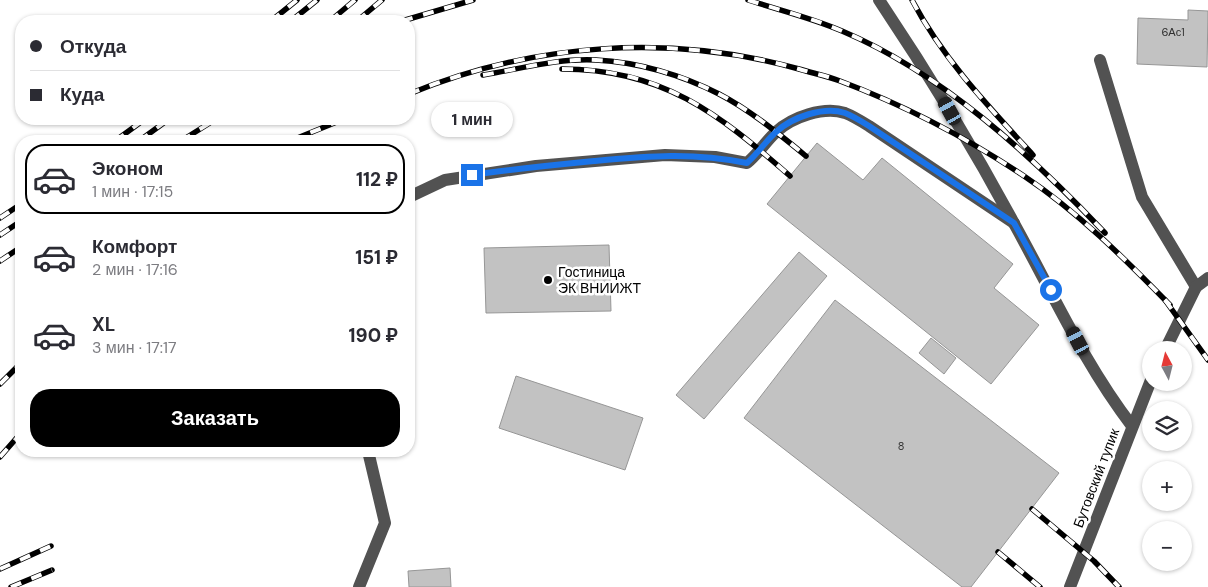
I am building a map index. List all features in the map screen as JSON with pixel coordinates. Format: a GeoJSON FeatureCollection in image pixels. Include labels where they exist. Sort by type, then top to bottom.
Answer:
{"type":"FeatureCollection","features":[{"type":"Feature","properties":{"kind":"street"},"geometry":{"type":"LineString","coordinates":[[879,0],[933,81],[1014,223],[1106,392],[1132,426]]}},
{"type":"Feature","properties":{"kind":"street"},"geometry":{"type":"LineString","coordinates":[[1100,60],[1142,198],[1196,287]]}},
{"type":"Feature","properties":{"kind":"street"},"geometry":{"type":"LineString","coordinates":[[415,194],[445,180],[536,166],[665,155],[715,157],[747,163],[761,151],[776,132],[793,120],[823,111],[844,112],[869,126],[1014,223]]}},
{"type":"Feature","properties":{"kind":"street"},"geometry":{"type":"LineString","coordinates":[[1169,341],[1196,287],[1208,278]]}},
{"type":"Feature","properties":{"kind":"street","name":"Бутовский тупик"},"geometry":{"type":"LineString","coordinates":[[1070,587],[1146,391]]}},
{"type":"Feature","properties":{"kind":"street"},"geometry":{"type":"LineString","coordinates":[[359,587],[385,523],[369,457]]}},
{"type":"Feature","properties":{"kind":"building"},"geometry":{"type":"Polygon","coordinates":[[[1188,10],[1208,11],[1207,67],[1137,64],[1138,18],[1188,20],[1188,10]]]}},
{"type":"Feature","properties":{"kind":"building"},"geometry":{"type":"Polygon","coordinates":[[[817,143],[863,180],[882,158],[1013,264],[994,288],[1039,325],[991,384],[767,204],[817,143]]]}},
{"type":"Feature","properties":{"kind":"building","name":"Гостиница ЭК ВНИИЖТ"},"geometry":{"type":"Polygon","coordinates":[[[609,245],[611,311],[486,313],[484,248],[609,245]]]}},
{"type":"Feature","properties":{"kind":"building"},"geometry":{"type":"Polygon","coordinates":[[[799,252],[827,276],[704,419],[676,395],[799,252]]]}},
{"type":"Feature","properties":{"kind":"building"},"geometry":{"type":"Polygon","coordinates":[[[835,300],[1059,473],[971,587],[962,587],[744,418],[835,300]]]}},
{"type":"Feature","properties":{"kind":"building"},"geometry":{"type":"Polygon","coordinates":[[[931,338],[956,358],[944,374],[919,353],[931,338]]]}},
{"type":"Feature","properties":{"kind":"building"},"geometry":{"type":"Polygon","coordinates":[[[516,376],[643,418],[625,470],[499,428],[516,376]]]}},
{"type":"Feature","properties":{"kind":"building"},"geometry":{"type":"Polygon","coordinates":[[[450,568],[451,587],[409,587],[408,571],[450,568]]]}},
{"type":"Feature","properties":{"kind":"railway"},"geometry":{"type":"LineString","coordinates":[[278,15],[297,0]]}},
{"type":"Feature","properties":{"kind":"railway"},"geometry":{"type":"LineString","coordinates":[[298,15],[317,0]]}},
{"type":"Feature","properties":{"kind":"railway"},"geometry":{"type":"LineString","coordinates":[[337,15],[355,0]]}},
{"type":"Feature","properties":{"kind":"railway"},"geometry":{"type":"LineString","coordinates":[[364,15],[382,0]]}},
{"type":"Feature","properties":{"kind":"railway"},"geometry":{"type":"LineString","coordinates":[[415,17],[473,0]]}},
{"type":"Feature","properties":{"kind":"railway"},"geometry":{"type":"LineString","coordinates":[[748,0],[831,26],[915,69],[983,118],[1016,146],[1047,174],[1105,233]]}},
{"type":"Feature","properties":{"kind":"railway"},"geometry":{"type":"LineString","coordinates":[[912,0],[924,22],[952,62],[983,100],[1033,155]]}},
{"type":"Feature","properties":{"kind":"railway"},"geometry":{"type":"LineString","coordinates":[[415,92],[456,77],[504,64],[552,54],[602,49],[651,48],[701,51],[750,58],[825,76],[864,90],[935,123],[980,148],[1024,176],[1082,221],[1118,253],[1170,305]]}},
{"type":"Feature","properties":{"kind":"railway"},"geometry":{"type":"LineString","coordinates":[[483,75],[553,62],[582,60],[612,61],[644,67],[675,75],[731,100],[806,156]]}},
{"type":"Feature","properties":{"kind":"railway"},"geometry":{"type":"LineString","coordinates":[[562,69],[598,71],[630,77],[659,86],[713,114],[764,153],[790,176]]}},
{"type":"Feature","properties":{"kind":"railway"},"geometry":{"type":"LineString","coordinates":[[123,135],[137,125]]}},
{"type":"Feature","properties":{"kind":"railway"},"geometry":{"type":"LineString","coordinates":[[147,135],[161,125]]}},
{"type":"Feature","properties":{"kind":"railway"},"geometry":{"type":"LineString","coordinates":[[191,135],[206,125]]}},
{"type":"Feature","properties":{"kind":"railway"},"geometry":{"type":"LineString","coordinates":[[305,135],[329,125]]}},
{"type":"Feature","properties":{"kind":"railway"},"geometry":{"type":"LineString","coordinates":[[0,218],[15,208]]}},
{"type":"Feature","properties":{"kind":"railway"},"geometry":{"type":"LineString","coordinates":[[0,235],[15,225]]}},
{"type":"Feature","properties":{"kind":"railway"},"geometry":{"type":"LineString","coordinates":[[0,261],[15,251]]}},
{"type":"Feature","properties":{"kind":"railway"},"geometry":{"type":"LineString","coordinates":[[1165,300],[1208,360]]}},
{"type":"Feature","properties":{"kind":"railway"},"geometry":{"type":"LineString","coordinates":[[0,384],[15,369]]}},
{"type":"Feature","properties":{"kind":"railway"},"geometry":{"type":"LineString","coordinates":[[0,457],[15,440]]}},
{"type":"Feature","properties":{"kind":"railway"},"geometry":{"type":"LineString","coordinates":[[1032,509],[1094,561],[1119,587]]}},
{"type":"Feature","properties":{"kind":"railway"},"geometry":{"type":"LineString","coordinates":[[0,569],[51,546]]}},
{"type":"Feature","properties":{"kind":"railway"},"geometry":{"type":"LineString","coordinates":[[998,552],[1040,587]]}},
{"type":"Feature","properties":{"kind":"railway"},"geometry":{"type":"LineString","coordinates":[[11,587],[52,570]]}},
{"type":"Feature","properties":{"kind":"place","name":"Гостиница ЭК ВНИИЖТ"},"geometry":{"type":"Point","coordinates":[548,280]}},
{"type":"Feature","properties":{"kind":"route"},"geometry":{"type":"LineString","coordinates":[[472,175],[536,166],[665,155],[715,157],[747,163],[761,151],[776,132],[793,120],[823,111],[844,112],[869,126],[1014,223],[1051,290]]}}]}
